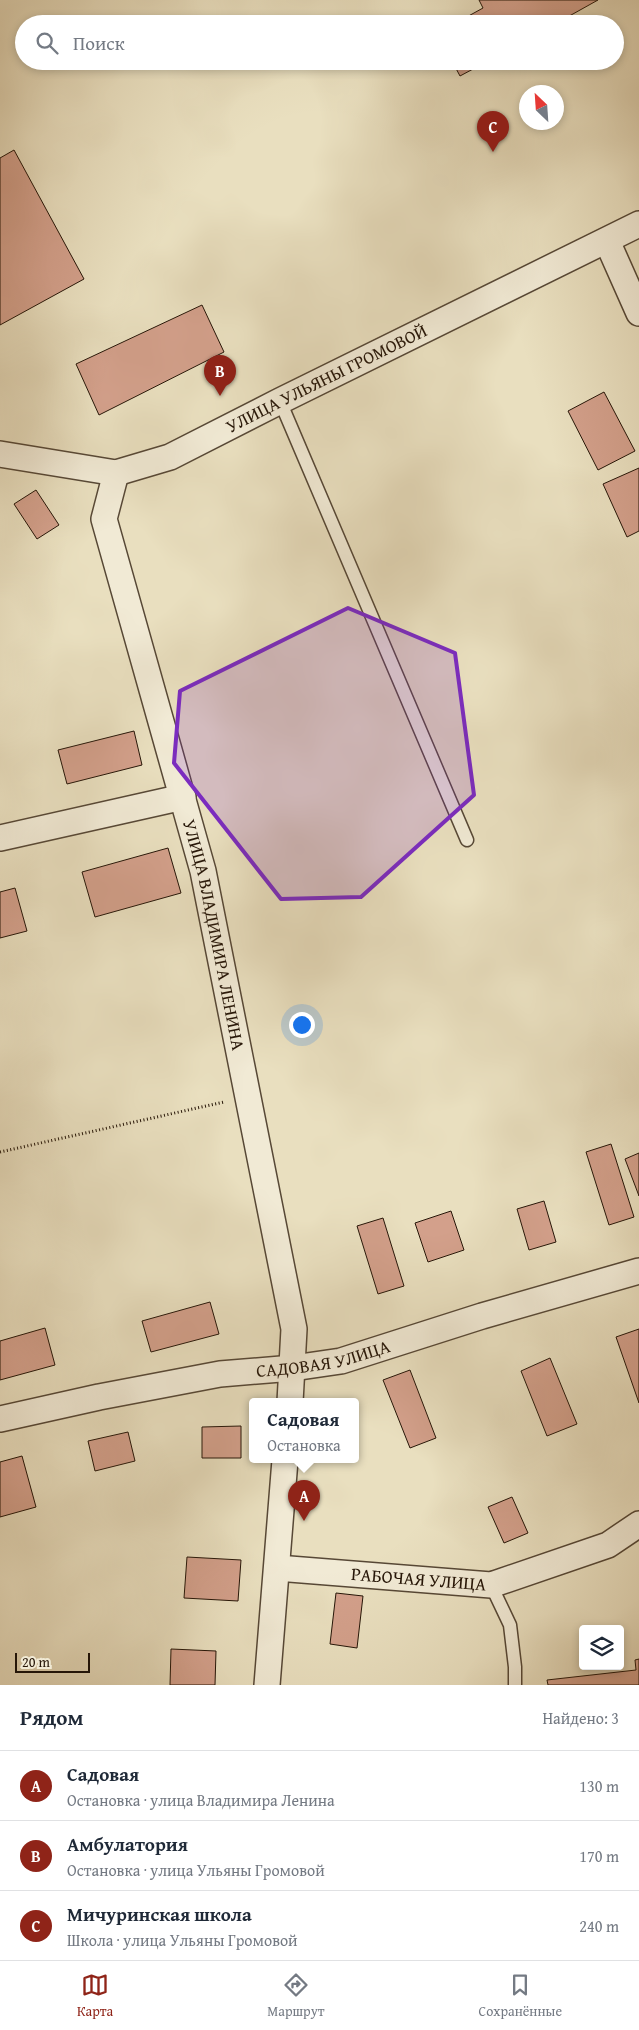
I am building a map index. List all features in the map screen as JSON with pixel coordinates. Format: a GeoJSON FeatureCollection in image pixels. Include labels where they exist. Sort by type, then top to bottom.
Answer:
{"type":"FeatureCollection","features":[{"type":"Feature","properties":{"kind":"street","name":"УЛИЦА УЛЬЯНЫ ГРОМОВОЙ"},"geometry":{"type":"LineString","coordinates":[[0,454],[116,473],[170,457],[639,224]]}},
{"type":"Feature","properties":{"kind":"street"},"geometry":{"type":"LineString","coordinates":[[607,240],[639,313]]}},
{"type":"Feature","properties":{"kind":"street","name":"УЛИЦА ВЛАДИМИРА ЛЕНИНА"},"geometry":{"type":"LineString","coordinates":[[116,473],[104,519],[203,871],[294,1329],[290,1398]]}},
{"type":"Feature","properties":{"kind":"street"},"geometry":{"type":"LineString","coordinates":[[0,838],[183,798]]}},
{"type":"Feature","properties":{"kind":"street","name":"САДОВАЯ УЛИЦА"},"geometry":{"type":"LineString","coordinates":[[0,1419],[99,1397],[220,1374],[293,1368],[341,1361],[482,1316],[639,1271]]}},
{"type":"Feature","properties":{"kind":"street"},"geometry":{"type":"LineString","coordinates":[[267,1685],[285,1463]]}},
{"type":"Feature","properties":{"kind":"street","name":"РАБОЧАЯ УЛИЦА"},"geometry":{"type":"LineString","coordinates":[[277,1568],[491,1585],[608,1546],[639,1524]]}},
{"type":"Feature","properties":{"kind":"lane"},"geometry":{"type":"LineString","coordinates":[[280,401],[467,840]]}},
{"type":"Feature","properties":{"kind":"lane"},"geometry":{"type":"LineString","coordinates":[[491,1585],[510,1625],[515,1685]]}},
{"type":"Feature","properties":{"kind":"path"},"geometry":{"type":"LineString","coordinates":[[0,1152],[100,1131],[247,1096]]}},
{"type":"Feature","properties":{"kind":"highlighted area"},"geometry":{"type":"Polygon","coordinates":[[[348,608],[455,653],[474,795],[361,897],[281,899],[174,763],[180,691],[348,608]]]}},
{"type":"Feature","properties":{"kind":"building"},"geometry":{"type":"Polygon","coordinates":[[[479,0],[598,0],[571,15],[470,15],[483,8],[479,0]]]}},
{"type":"Feature","properties":{"kind":"building"},"geometry":{"type":"Polygon","coordinates":[[[457,70],[471,70],[460,76],[457,70]]]}},
{"type":"Feature","properties":{"kind":"building"},"geometry":{"type":"Polygon","coordinates":[[[14,150],[84,279],[0,325],[0,158],[14,150]]]}},
{"type":"Feature","properties":{"kind":"building"},"geometry":{"type":"Polygon","coordinates":[[[202,305],[224,352],[99,415],[76,364],[202,305]]]}},
{"type":"Feature","properties":{"kind":"building"},"geometry":{"type":"Polygon","coordinates":[[[604,392],[635,451],[598,470],[568,411],[604,392]]]}},
{"type":"Feature","properties":{"kind":"building"},"geometry":{"type":"Polygon","coordinates":[[[639,468],[639,531],[627,537],[603,484],[639,468]]]}},
{"type":"Feature","properties":{"kind":"building"},"geometry":{"type":"Polygon","coordinates":[[[36,490],[59,525],[37,539],[14,504],[36,490]]]}},
{"type":"Feature","properties":{"kind":"building"},"geometry":{"type":"Polygon","coordinates":[[[134,731],[142,765],[67,784],[58,750],[134,731]]]}},
{"type":"Feature","properties":{"kind":"building"},"geometry":{"type":"Polygon","coordinates":[[[168,848],[181,893],[95,917],[82,872],[168,848]]]}},
{"type":"Feature","properties":{"kind":"building"},"geometry":{"type":"Polygon","coordinates":[[[15,888],[27,931],[0,938],[0,892],[15,888]]]}},
{"type":"Feature","properties":{"kind":"building"},"geometry":{"type":"Polygon","coordinates":[[[611,1144],[634,1217],[609,1225],[586,1152],[611,1144]]]}},
{"type":"Feature","properties":{"kind":"building"},"geometry":{"type":"Polygon","coordinates":[[[639,1153],[639,1196],[625,1159],[639,1153]]]}},
{"type":"Feature","properties":{"kind":"building"},"geometry":{"type":"Polygon","coordinates":[[[544,1201],[556,1242],[529,1250],[517,1209],[544,1201]]]}},
{"type":"Feature","properties":{"kind":"building"},"geometry":{"type":"Polygon","coordinates":[[[451,1211],[464,1250],[428,1262],[415,1223],[451,1211]]]}},
{"type":"Feature","properties":{"kind":"building"},"geometry":{"type":"Polygon","coordinates":[[[383,1218],[404,1286],[378,1294],[357,1226],[383,1218]]]}},
{"type":"Feature","properties":{"kind":"building"},"geometry":{"type":"Polygon","coordinates":[[[210,1302],[219,1334],[151,1352],[142,1321],[210,1302]]]}},
{"type":"Feature","properties":{"kind":"building"},"geometry":{"type":"Polygon","coordinates":[[[45,1328],[55,1365],[0,1380],[0,1341],[45,1328]]]}},
{"type":"Feature","properties":{"kind":"building"},"geometry":{"type":"Polygon","coordinates":[[[639,1329],[639,1403],[616,1337],[639,1329]]]}},
{"type":"Feature","properties":{"kind":"building"},"geometry":{"type":"Polygon","coordinates":[[[550,1358],[577,1424],[547,1436],[521,1371],[550,1358]]]}},
{"type":"Feature","properties":{"kind":"building"},"geometry":{"type":"Polygon","coordinates":[[[410,1370],[436,1438],[410,1448],[383,1380],[410,1370]]]}},
{"type":"Feature","properties":{"kind":"building"},"geometry":{"type":"Polygon","coordinates":[[[241,1426],[241,1458],[202,1458],[202,1427],[241,1426]]]}},
{"type":"Feature","properties":{"kind":"building"},"geometry":{"type":"Polygon","coordinates":[[[128,1432],[135,1461],[95,1471],[88,1441],[128,1432]]]}},
{"type":"Feature","properties":{"kind":"building"},"geometry":{"type":"Polygon","coordinates":[[[22,1456],[36,1507],[0,1517],[0,1462],[22,1456]]]}},
{"type":"Feature","properties":{"kind":"building"},"geometry":{"type":"Polygon","coordinates":[[[512,1497],[528,1533],[504,1543],[488,1507],[512,1497]]]}},
{"type":"Feature","properties":{"kind":"building"},"geometry":{"type":"Polygon","coordinates":[[[187,1557],[241,1560],[238,1601],[184,1598],[187,1557]]]}},
{"type":"Feature","properties":{"kind":"building"},"geometry":{"type":"Polygon","coordinates":[[[336,1593],[363,1596],[357,1648],[330,1644],[336,1593]]]}},
{"type":"Feature","properties":{"kind":"building"},"geometry":{"type":"Polygon","coordinates":[[[171,1649],[216,1651],[215,1685],[170,1685],[171,1649]]]}},
{"type":"Feature","properties":{"kind":"building"},"geometry":{"type":"Polygon","coordinates":[[[639,1659],[639,1685],[548,1685],[547,1680],[636,1670],[635,1660],[639,1659]]]}},
{"type":"Feature","properties":{"kind":"place","name":"Мичуринская школа"},"geometry":{"type":"Point","coordinates":[493,152]}},
{"type":"Feature","properties":{"kind":"place","name":"Амбулатория"},"geometry":{"type":"Point","coordinates":[220,396]}},
{"type":"Feature","properties":{"kind":"place","name":"Садовая"},"geometry":{"type":"Point","coordinates":[304,1521]}}]}
